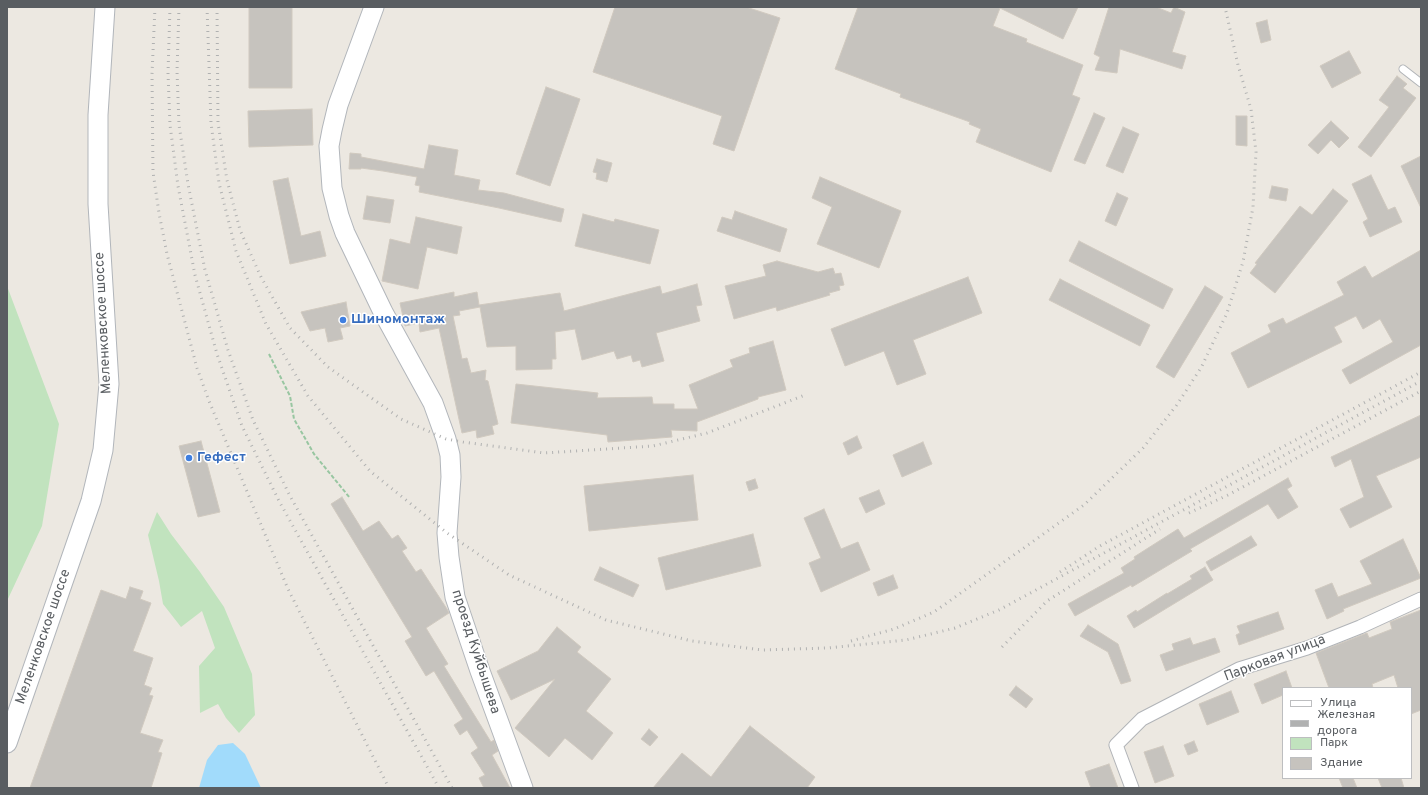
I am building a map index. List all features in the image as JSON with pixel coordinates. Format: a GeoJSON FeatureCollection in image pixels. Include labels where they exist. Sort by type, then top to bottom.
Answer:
{"type":"FeatureCollection","features":[{"type":"Feature","properties":{"kind":"street","name":"Меленковское шоссе"},"geometry":{"type":"LineString","coordinates":[[7,743],[91,501],[103,450],[109,384],[98,204],[98,115],[105,7]]}},
{"type":"Feature","properties":{"kind":"street","name":"проезд Куйбышева"},"geometry":{"type":"LineString","coordinates":[[374,7],[338,105],[332,130],[329,146],[332,188],[339,216],[382,312],[432,403],[446,438],[450,455],[451,477],[448,541],[455,597],[480,671],[523,788]]}},
{"type":"Feature","properties":{"kind":"street","name":"Парковая улица"},"geometry":{"type":"LineString","coordinates":[[1132,788],[1116,745],[1142,719],[1239,670],[1307,648],[1360,627],[1421,599]]}},
{"type":"Feature","properties":{"kind":"lane"},"geometry":{"type":"LineString","coordinates":[[1403,69],[1421,83]]}},
{"type":"Feature","properties":{"kind":"path"},"geometry":{"type":"LineString","coordinates":[[269,354],[290,396],[294,419],[314,454],[350,498]]}},
{"type":"Feature","properties":{"kind":"green space"},"geometry":{"type":"Polygon","coordinates":[[[7,286],[59,424],[42,526],[7,601],[7,286]]]}},
{"type":"Feature","properties":{"kind":"green space"},"geometry":{"type":"Polygon","coordinates":[[[157,512],[171,534],[224,607],[252,674],[255,715],[239,733],[226,718],[218,704],[200,713],[199,666],[215,648],[202,611],[181,627],[163,604],[148,535],[157,512]]]}},
{"type":"Feature","properties":{"kind":"water"},"geometry":{"type":"Polygon","coordinates":[[[233,743],[245,754],[261,788],[199,788],[207,760],[218,745],[233,743]]]}},
{"type":"Feature","properties":{"kind":"building"},"geometry":{"type":"Polygon","coordinates":[[[249,7],[292,7],[292,88],[249,88],[249,7]]]}},
{"type":"Feature","properties":{"kind":"building"},"geometry":{"type":"Polygon","coordinates":[[[615,7],[746,7],[780,18],[734,151],[713,144],[722,116],[593,72],[615,7]]]}},
{"type":"Feature","properties":{"kind":"building"},"geometry":{"type":"Polygon","coordinates":[[[858,7],[1078,7],[1063,39],[1000,8],[993,26],[1027,39],[1026,42],[1083,65],[1072,95],[1080,98],[1051,172],[976,142],[981,129],[969,124],[970,122],[900,97],[901,94],[835,69],[858,7]]]}},
{"type":"Feature","properties":{"kind":"building"},"geometry":{"type":"Polygon","coordinates":[[[1109,7],[1156,7],[1171,13],[1174,7],[1185,12],[1172,52],[1186,56],[1182,69],[1120,49],[1117,73],[1095,70],[1100,57],[1094,54],[1109,7]]]}},
{"type":"Feature","properties":{"kind":"building"},"geometry":{"type":"Polygon","coordinates":[[[1267,20],[1271,40],[1261,43],[1256,23],[1267,20]]]}},
{"type":"Feature","properties":{"kind":"building"},"geometry":{"type":"Polygon","coordinates":[[[1349,51],[1361,73],[1332,88],[1320,66],[1349,51]]]}},
{"type":"Feature","properties":{"kind":"building"},"geometry":{"type":"Polygon","coordinates":[[[1397,76],[1407,84],[1403,88],[1416,98],[1371,157],[1358,147],[1389,107],[1379,100],[1397,76]]]}},
{"type":"Feature","properties":{"kind":"building"},"geometry":{"type":"Polygon","coordinates":[[[546,87],[580,99],[550,186],[516,174],[546,87]]]}},
{"type":"Feature","properties":{"kind":"building"},"geometry":{"type":"Polygon","coordinates":[[[312,109],[313,145],[249,147],[248,111],[312,109]]]}},
{"type":"Feature","properties":{"kind":"building"},"geometry":{"type":"Polygon","coordinates":[[[1094,113],[1105,118],[1085,164],[1074,160],[1094,113]]]}},
{"type":"Feature","properties":{"kind":"building"},"geometry":{"type":"Polygon","coordinates":[[[1236,116],[1247,116],[1247,146],[1236,145],[1236,116]]]}},
{"type":"Feature","properties":{"kind":"building"},"geometry":{"type":"Polygon","coordinates":[[[1331,121],[1349,138],[1339,148],[1331,140],[1318,154],[1308,145],[1331,121]]]}},
{"type":"Feature","properties":{"kind":"building"},"geometry":{"type":"Polygon","coordinates":[[[1123,127],[1139,134],[1123,173],[1106,166],[1123,127]]]}},
{"type":"Feature","properties":{"kind":"building"},"geometry":{"type":"Polygon","coordinates":[[[429,145],[458,150],[454,175],[480,180],[478,190],[504,193],[564,209],[561,222],[419,192],[420,186],[415,185],[417,177],[361,168],[349,169],[350,153],[361,154],[361,157],[424,169],[429,145]]]}},
{"type":"Feature","properties":{"kind":"building"},"geometry":{"type":"Polygon","coordinates":[[[1421,156],[1421,208],[1401,166],[1421,156]]]}},
{"type":"Feature","properties":{"kind":"building"},"geometry":{"type":"Polygon","coordinates":[[[597,159],[612,163],[607,182],[596,179],[597,173],[593,172],[597,159]]]}},
{"type":"Feature","properties":{"kind":"building"},"geometry":{"type":"Polygon","coordinates":[[[1371,175],[1388,210],[1395,207],[1402,222],[1370,237],[1363,222],[1368,219],[1352,184],[1371,175]]]}},
{"type":"Feature","properties":{"kind":"building"},"geometry":{"type":"Polygon","coordinates":[[[820,177],[901,211],[879,268],[817,244],[832,207],[812,198],[820,177]]]}},
{"type":"Feature","properties":{"kind":"building"},"geometry":{"type":"Polygon","coordinates":[[[288,178],[301,236],[320,231],[326,256],[290,264],[273,181],[288,178]]]}},
{"type":"Feature","properties":{"kind":"building"},"geometry":{"type":"Polygon","coordinates":[[[1272,186],[1288,189],[1286,201],[1269,198],[1272,186]]]}},
{"type":"Feature","properties":{"kind":"building"},"geometry":{"type":"Polygon","coordinates":[[[1333,189],[1348,201],[1275,293],[1250,273],[1257,264],[1255,263],[1300,206],[1312,215],[1333,189]]]}},
{"type":"Feature","properties":{"kind":"building"},"geometry":{"type":"Polygon","coordinates":[[[1117,193],[1128,198],[1116,226],[1105,221],[1117,193]]]}},
{"type":"Feature","properties":{"kind":"building"},"geometry":{"type":"Polygon","coordinates":[[[367,196],[394,200],[390,223],[363,219],[367,196]]]}},
{"type":"Feature","properties":{"kind":"building"},"geometry":{"type":"Polygon","coordinates":[[[735,211],[787,229],[780,252],[717,231],[722,217],[732,220],[735,211]]]}},
{"type":"Feature","properties":{"kind":"building"},"geometry":{"type":"Polygon","coordinates":[[[583,214],[614,222],[615,219],[659,230],[650,264],[575,246],[583,214]]]}},
{"type":"Feature","properties":{"kind":"building"},"geometry":{"type":"Polygon","coordinates":[[[416,217],[462,227],[457,254],[427,247],[418,289],[382,281],[390,239],[410,244],[416,217]]]}},
{"type":"Feature","properties":{"kind":"building"},"geometry":{"type":"Polygon","coordinates":[[[1079,241],[1173,289],[1163,309],[1069,261],[1079,241]]]}},
{"type":"Feature","properties":{"kind":"building"},"geometry":{"type":"Polygon","coordinates":[[[1421,250],[1421,345],[1350,384],[1342,370],[1393,342],[1380,319],[1363,329],[1356,316],[1334,327],[1342,342],[1248,388],[1231,353],[1271,332],[1268,325],[1283,318],[1286,324],[1344,295],[1337,282],[1365,266],[1372,278],[1421,250]]]}},
{"type":"Feature","properties":{"kind":"building"},"geometry":{"type":"Polygon","coordinates":[[[777,261],[818,272],[833,268],[835,274],[841,273],[844,285],[839,286],[840,290],[829,293],[830,295],[777,311],[776,307],[734,319],[725,286],[766,276],[763,265],[777,261]]]}},
{"type":"Feature","properties":{"kind":"building"},"geometry":{"type":"Polygon","coordinates":[[[968,277],[982,313],[913,340],[926,374],[897,385],[884,351],[845,366],[831,329],[968,277]]]}},
{"type":"Feature","properties":{"kind":"building"},"geometry":{"type":"Polygon","coordinates":[[[1060,279],[1150,325],[1140,346],[1049,300],[1060,279]]]}},
{"type":"Feature","properties":{"kind":"building"},"geometry":{"type":"Polygon","coordinates":[[[697,284],[702,305],[696,306],[700,321],[656,333],[664,361],[642,367],[640,360],[633,362],[631,355],[617,359],[614,351],[582,360],[575,329],[555,332],[556,359],[552,359],[552,369],[516,370],[516,346],[487,347],[480,307],[459,311],[460,315],[453,316],[462,359],[467,358],[471,373],[486,370],[485,380],[488,381],[498,424],[492,426],[494,434],[477,438],[476,430],[462,433],[439,328],[420,332],[419,323],[405,326],[400,303],[454,292],[454,297],[477,292],[479,305],[560,293],[564,311],[660,286],[662,294],[697,284]]]}},
{"type":"Feature","properties":{"kind":"building"},"geometry":{"type":"Polygon","coordinates":[[[1205,286],[1223,297],[1174,378],[1156,367],[1205,286]]]}},
{"type":"Feature","properties":{"kind":"building"},"geometry":{"type":"Polygon","coordinates":[[[346,302],[350,326],[340,328],[343,339],[328,342],[325,328],[310,331],[301,312],[346,302]]]}},
{"type":"Feature","properties":{"kind":"building"},"geometry":{"type":"Polygon","coordinates":[[[773,341],[786,390],[758,397],[758,399],[697,422],[697,431],[671,430],[672,437],[608,442],[607,435],[511,423],[516,384],[598,393],[597,398],[652,397],[653,404],[674,404],[674,409],[698,409],[689,385],[733,367],[730,360],[750,353],[749,348],[773,341]]]}},
{"type":"Feature","properties":{"kind":"building"},"geometry":{"type":"Polygon","coordinates":[[[1421,415],[1421,457],[1376,476],[1392,507],[1350,528],[1340,509],[1364,497],[1351,459],[1335,467],[1331,457],[1421,415]]]}},
{"type":"Feature","properties":{"kind":"building"},"geometry":{"type":"Polygon","coordinates":[[[857,436],[862,448],[848,455],[843,443],[857,436]]]}},
{"type":"Feature","properties":{"kind":"building"},"geometry":{"type":"Polygon","coordinates":[[[201,441],[220,512],[198,517],[179,446],[201,441]]]}},
{"type":"Feature","properties":{"kind":"building"},"geometry":{"type":"Polygon","coordinates":[[[923,442],[932,464],[902,477],[893,455],[923,442]]]}},
{"type":"Feature","properties":{"kind":"building"},"geometry":{"type":"Polygon","coordinates":[[[693,475],[698,520],[589,531],[584,486],[693,475]]]}},
{"type":"Feature","properties":{"kind":"building"},"geometry":{"type":"Polygon","coordinates":[[[1288,478],[1292,486],[1287,489],[1298,507],[1278,519],[1268,504],[1190,549],[1192,551],[1132,587],[1131,585],[1075,616],[1068,604],[1124,573],[1121,568],[1135,559],[1134,557],[1178,529],[1184,538],[1288,478]]]}},
{"type":"Feature","properties":{"kind":"building"},"geometry":{"type":"Polygon","coordinates":[[[755,479],[758,488],[749,491],[746,482],[755,479]]]}},
{"type":"Feature","properties":{"kind":"building"},"geometry":{"type":"Polygon","coordinates":[[[879,490],[885,504],[866,513],[859,498],[879,490]]]}},
{"type":"Feature","properties":{"kind":"building"},"geometry":{"type":"Polygon","coordinates":[[[342,497],[363,531],[379,521],[392,539],[398,535],[407,548],[402,551],[416,572],[421,569],[447,609],[449,613],[426,628],[448,664],[444,666],[491,742],[494,740],[498,751],[492,755],[510,788],[484,788],[479,778],[485,775],[471,753],[478,748],[467,730],[460,735],[454,725],[463,719],[434,671],[426,676],[405,641],[412,637],[331,504],[342,497]]]}},
{"type":"Feature","properties":{"kind":"building"},"geometry":{"type":"Polygon","coordinates":[[[824,509],[841,549],[858,542],[870,570],[821,592],[809,563],[821,558],[804,518],[824,509]]]}},
{"type":"Feature","properties":{"kind":"building"},"geometry":{"type":"Polygon","coordinates":[[[753,534],[761,566],[666,590],[658,558],[753,534]]]}},
{"type":"Feature","properties":{"kind":"building"},"geometry":{"type":"Polygon","coordinates":[[[1251,536],[1257,545],[1211,571],[1206,562],[1251,536]]]}},
{"type":"Feature","properties":{"kind":"building"},"geometry":{"type":"Polygon","coordinates":[[[1403,539],[1421,578],[1343,609],[1344,611],[1327,619],[1315,590],[1332,583],[1338,597],[1372,584],[1360,561],[1403,539]]]}},
{"type":"Feature","properties":{"kind":"building"},"geometry":{"type":"Polygon","coordinates":[[[600,567],[639,585],[633,597],[594,580],[600,567]]]}},
{"type":"Feature","properties":{"kind":"building"},"geometry":{"type":"Polygon","coordinates":[[[1205,567],[1213,580],[1134,628],[1127,616],[1136,610],[1137,612],[1192,579],[1190,576],[1205,567]]]}},
{"type":"Feature","properties":{"kind":"building"},"geometry":{"type":"Polygon","coordinates":[[[893,575],[898,588],[878,596],[873,583],[893,575]]]}},
{"type":"Feature","properties":{"kind":"building"},"geometry":{"type":"Polygon","coordinates":[[[130,587],[143,591],[140,599],[151,603],[133,651],[153,658],[144,685],[152,688],[149,695],[153,696],[140,733],[163,740],[158,752],[162,753],[151,788],[30,788],[101,590],[126,599],[130,587]]]}},
{"type":"Feature","properties":{"kind":"building"},"geometry":{"type":"Polygon","coordinates":[[[1421,610],[1421,710],[1412,714],[1412,687],[1398,687],[1394,675],[1372,684],[1373,687],[1329,687],[1316,653],[1367,633],[1369,638],[1392,629],[1390,622],[1421,610]]]}},
{"type":"Feature","properties":{"kind":"building"},"geometry":{"type":"Polygon","coordinates":[[[1278,612],[1284,629],[1239,645],[1236,635],[1240,633],[1237,626],[1278,612]]]}},
{"type":"Feature","properties":{"kind":"building"},"geometry":{"type":"Polygon","coordinates":[[[1088,625],[1118,644],[1131,681],[1121,684],[1108,652],[1080,636],[1088,625]]]}},
{"type":"Feature","properties":{"kind":"building"},"geometry":{"type":"Polygon","coordinates":[[[557,627],[581,647],[577,652],[611,679],[586,711],[613,733],[592,760],[565,738],[549,757],[515,728],[555,679],[511,700],[497,671],[538,651],[557,627]]]}},
{"type":"Feature","properties":{"kind":"building"},"geometry":{"type":"Polygon","coordinates":[[[1190,638],[1193,645],[1215,638],[1220,652],[1166,671],[1160,655],[1174,650],[1172,644],[1190,638]]]}},
{"type":"Feature","properties":{"kind":"building"},"geometry":{"type":"Polygon","coordinates":[[[1286,671],[1292,687],[1282,687],[1282,695],[1262,704],[1254,684],[1286,671]]]}},
{"type":"Feature","properties":{"kind":"building"},"geometry":{"type":"Polygon","coordinates":[[[1016,686],[1033,699],[1026,708],[1009,695],[1016,686]]]}},
{"type":"Feature","properties":{"kind":"building"},"geometry":{"type":"Polygon","coordinates":[[[1231,691],[1239,712],[1207,725],[1199,704],[1231,691]]]}},
{"type":"Feature","properties":{"kind":"building"},"geometry":{"type":"Polygon","coordinates":[[[750,726],[815,777],[807,788],[653,788],[682,753],[711,777],[750,726]]]}},
{"type":"Feature","properties":{"kind":"building"},"geometry":{"type":"Polygon","coordinates":[[[649,729],[658,737],[650,746],[641,739],[649,729]]]}},
{"type":"Feature","properties":{"kind":"building"},"geometry":{"type":"Polygon","coordinates":[[[1194,741],[1198,751],[1188,755],[1184,745],[1194,741]]]}},
{"type":"Feature","properties":{"kind":"building"},"geometry":{"type":"Polygon","coordinates":[[[1163,746],[1174,776],[1155,783],[1144,752],[1163,746]]]}},
{"type":"Feature","properties":{"kind":"building"},"geometry":{"type":"Polygon","coordinates":[[[1109,764],[1118,788],[1091,788],[1085,772],[1109,764]]]}},
{"type":"Feature","properties":{"kind":"building"},"geometry":{"type":"Polygon","coordinates":[[[1339,779],[1353,779],[1357,788],[1343,788],[1339,779]]]}},
{"type":"Feature","properties":{"kind":"building"},"geometry":{"type":"Polygon","coordinates":[[[1378,779],[1401,779],[1404,788],[1382,788],[1378,779]]]}},
{"type":"Feature","properties":{"kind":"railway"},"geometry":{"type":"LineString","coordinates":[[155,7],[152,74],[153,172],[167,254],[197,368],[209,401],[288,589],[389,788]]}},
{"type":"Feature","properties":{"kind":"railway"},"geometry":{"type":"LineString","coordinates":[[170,7],[168,73],[170,125],[178,186],[195,275],[217,354],[242,426],[279,501],[439,788]]}},
{"type":"Feature","properties":{"kind":"railway"},"geometry":{"type":"LineString","coordinates":[[179,7],[177,71],[179,125],[188,184],[205,270],[228,350],[253,420],[289,494],[452,788]]}},
{"type":"Feature","properties":{"kind":"railway"},"geometry":{"type":"LineString","coordinates":[[207,7],[211,123],[219,183],[236,251],[266,324],[308,396],[370,471],[447,533],[509,575],[606,620],[692,641],[762,650],[828,648],[906,640],[955,628],[999,610],[1421,381]]}},
{"type":"Feature","properties":{"kind":"railway"},"geometry":{"type":"LineString","coordinates":[[217,7],[218,123],[227,180],[240,230],[261,277],[290,328],[328,367],[401,419],[446,439],[544,453],[653,446],[707,433],[805,395]]}},
{"type":"Feature","properties":{"kind":"railway"},"geometry":{"type":"LineString","coordinates":[[851,641],[894,629],[934,612],[1084,505],[1143,448],[1176,406],[1201,368],[1227,313],[1243,262],[1253,207],[1256,152],[1251,109],[1238,65],[1225,7]]}},
{"type":"Feature","properties":{"kind":"railway"},"geometry":{"type":"LineString","coordinates":[[1060,572],[1100,546],[1421,372]]}},
{"type":"Feature","properties":{"kind":"railway"},"geometry":{"type":"LineString","coordinates":[[1189,513],[1228,495],[1421,391]]}},
{"type":"Feature","properties":{"kind":"railway"},"geometry":{"type":"LineString","coordinates":[[1002,647],[1047,601],[1160,529]]}},
{"type":"Feature","properties":{"kind":"place","name":"Шиномонтаж"},"geometry":{"type":"Point","coordinates":[343,320]}},
{"type":"Feature","properties":{"kind":"place","name":"Гефест"},"geometry":{"type":"Point","coordinates":[189,458]}}]}
